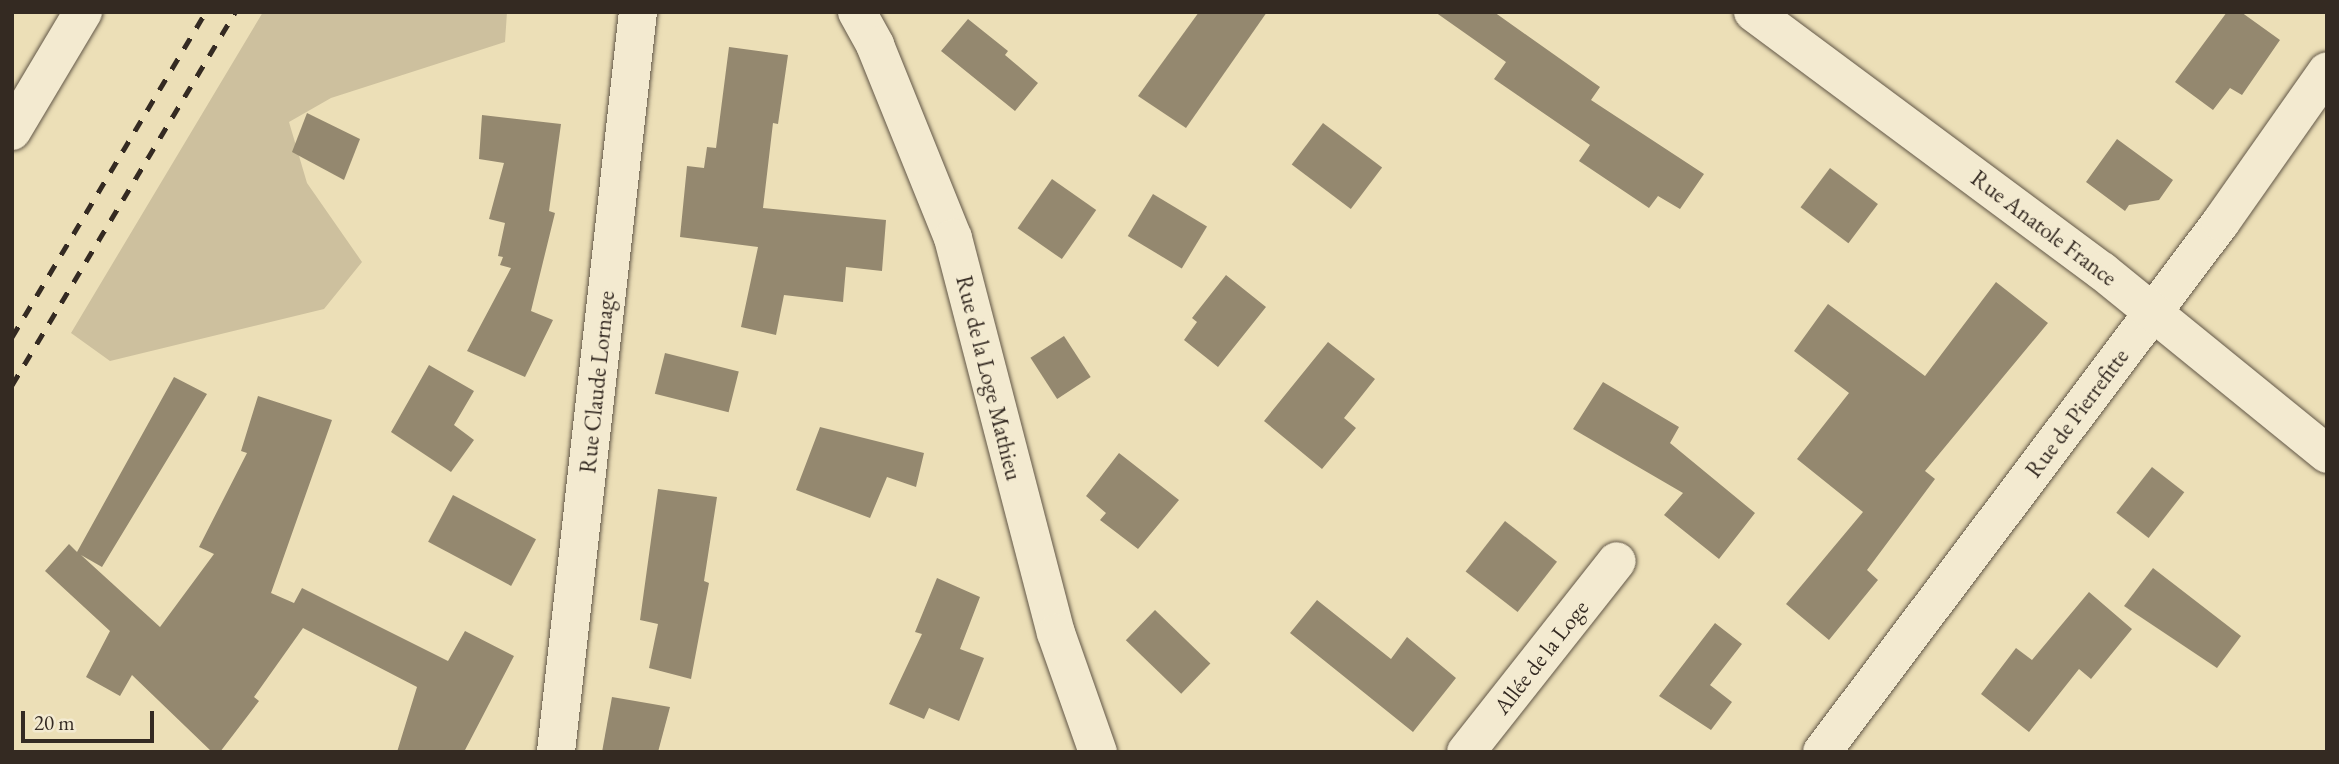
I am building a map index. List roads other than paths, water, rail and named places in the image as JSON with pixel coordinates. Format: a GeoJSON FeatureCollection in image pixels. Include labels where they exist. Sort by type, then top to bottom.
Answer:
{"type":"FeatureCollection","features":[{"type":"Feature","properties":{"kind":"street"},"geometry":{"type":"LineString","coordinates":[[12,131],[83,12]]}},
{"type":"Feature","properties":{"kind":"street","name":"Rue Claude Lornage"},"geometry":{"type":"LineString","coordinates":[[556,752],[638,12]]}},
{"type":"Feature","properties":{"kind":"street","name":"Rue de la Loge Mathieu"},"geometry":{"type":"LineString","coordinates":[[857,12],[875,45],[953,238],[1053,620],[1098,752]]}},
{"type":"Feature","properties":{"kind":"street","name":"Rue Anatole France"},"geometry":{"type":"LineString","coordinates":[[1754,12],[2154,311],[2327,454]]}},
{"type":"Feature","properties":{"kind":"street","name":"Rue de Pierrefitte"},"geometry":{"type":"LineString","coordinates":[[1822,752],[2154,311],[2327,71]]}},
{"type":"Feature","properties":{"kind":"street","name":"Allée de la Loge"},"geometry":{"type":"LineString","coordinates":[[1465,752],[1617,561]]}},
{"type":"Feature","properties":{"kind":"railway"},"geometry":{"type":"LineString","coordinates":[[12,337],[206,12]]}},
{"type":"Feature","properties":{"kind":"railway"},"geometry":{"type":"LineString","coordinates":[[12,385],[235,12]]}}]}
